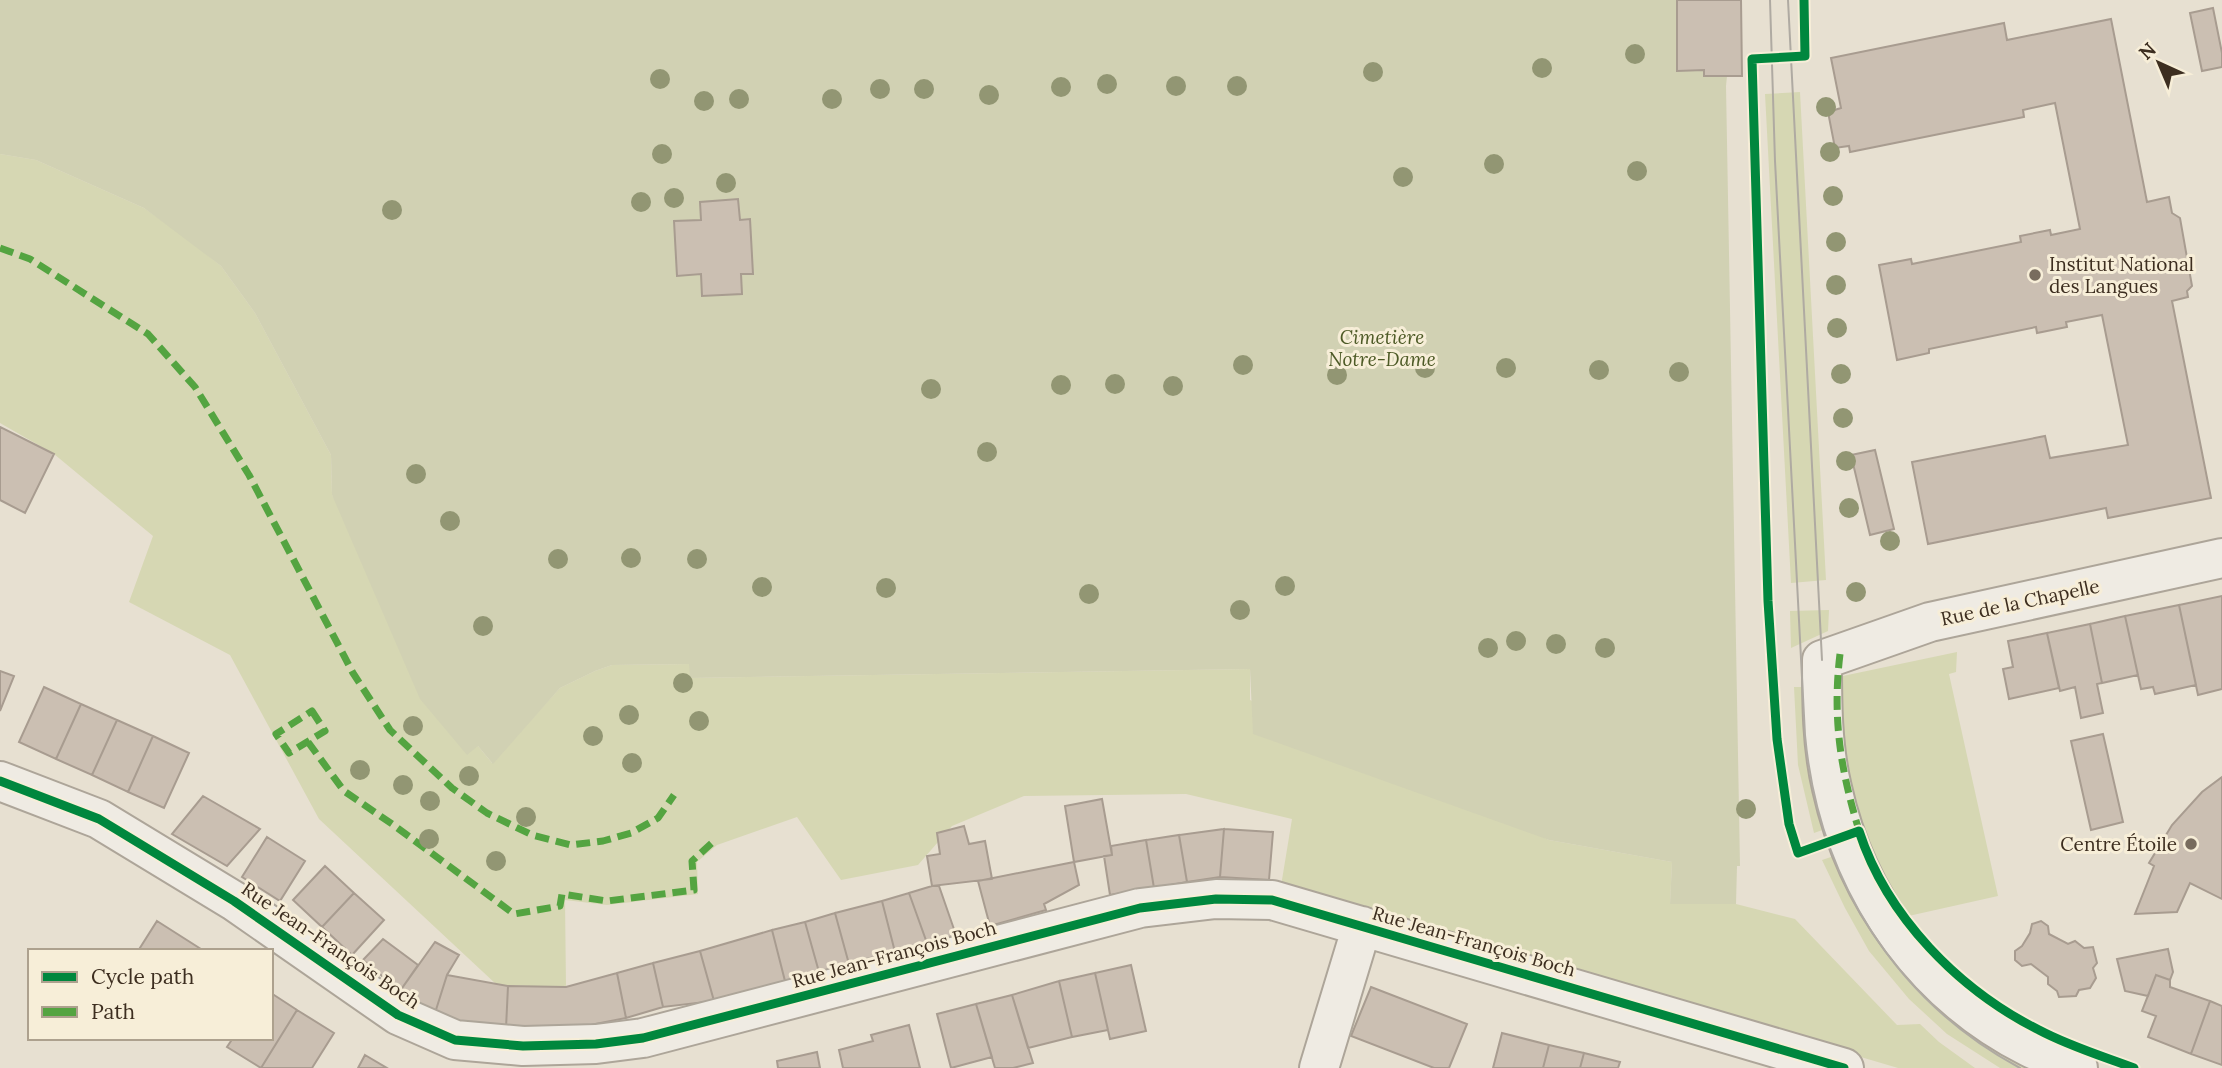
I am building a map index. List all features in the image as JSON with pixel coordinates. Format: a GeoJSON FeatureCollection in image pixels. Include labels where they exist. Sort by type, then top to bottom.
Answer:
{"type":"FeatureCollection","features":[{"type":"Feature","properties":{"kind":"street","name":"Rue de la Chapelle"},"geometry":{"type":"LineString","coordinates":[[2078,1068],[2029,1047],[1967,1006],[1932,976],[1914,956],[1872,895],[1845,837],[1831,786],[1824,732],[1822,660],[1930,622],[2222,558]]}},
{"type":"Feature","properties":{"kind":"street","name":"Rue Jean-François Boch"},"geometry":{"type":"LineString","coordinates":[[0,780],[99,819],[234,901],[398,1015],[456,1040],[523,1046],[596,1044],[643,1038],[1140,908],[1216,899],[1272,900],[1844,1068]]}},
{"type":"Feature","properties":{"kind":"street"},"geometry":{"type":"LineString","coordinates":[[1319,1068],[1362,926]]}},
{"type":"Feature","properties":{"kind":"green space","name":"Cimetière Notre-Dame"},"geometry":{"type":"Polygon","coordinates":[[[0,0],[1741,0],[1742,76],[1727,76],[1726,86],[1740,866],[1737,866],[1736,904],[1670,904],[1672,862],[1549,840],[1253,734],[1250,669],[690,678],[689,664],[612,665],[560,688],[493,764],[478,746],[467,755],[420,699],[332,495],[331,455],[255,313],[221,266],[144,208],[36,160],[0,154],[0,0]]]}},
{"type":"Feature","properties":{"kind":"green space"},"geometry":{"type":"Polygon","coordinates":[[[1800,92],[1826,580],[1791,583],[1765,94],[1800,92]]]}},
{"type":"Feature","properties":{"kind":"green space"},"geometry":{"type":"Polygon","coordinates":[[[0,154],[36,160],[144,208],[221,266],[255,313],[331,455],[332,495],[478,746],[492,763],[560,688],[612,665],[690,664],[691,678],[1250,669],[1250,700],[1549,840],[1672,862],[1670,904],[1736,904],[1795,919],[1897,1025],[1920,1024],[1939,1042],[1975,1068],[1898,1068],[1358,908],[1280,892],[1292,819],[1186,794],[1024,796],[952,826],[918,865],[841,880],[797,817],[717,845],[697,862],[698,894],[607,905],[565,900],[566,987],[497,985],[319,819],[230,655],[129,602],[153,536],[54,454],[0,423],[0,154]]]}},
{"type":"Feature","properties":{"kind":"green space"},"geometry":{"type":"Polygon","coordinates":[[[1829,610],[1828,631],[1791,648],[1790,611],[1829,610]]]}},
{"type":"Feature","properties":{"kind":"green space"},"geometry":{"type":"Polygon","coordinates":[[[1957,652],[1956,672],[1949,674],[1998,896],[1904,917],[1884,887],[1847,786],[1838,677],[1957,652]]]}},
{"type":"Feature","properties":{"kind":"green space"},"geometry":{"type":"Polygon","coordinates":[[[1794,687],[1812,687],[1831,827],[1814,833],[1798,765],[1794,687]]]}},
{"type":"Feature","properties":{"kind":"green space"},"geometry":{"type":"Polygon","coordinates":[[[1840,854],[1862,899],[2050,1068],[2000,1068],[1947,1034],[1909,999],[1869,951],[1822,860],[1840,854]]]}},
{"type":"Feature","properties":{"kind":"building"},"geometry":{"type":"Polygon","coordinates":[[[1677,0],[1741,0],[1742,76],[1704,76],[1704,70],[1677,71],[1677,0]]]}},
{"type":"Feature","properties":{"kind":"building"},"geometry":{"type":"Polygon","coordinates":[[[2213,8],[2222,53],[2222,67],[2202,71],[2190,13],[2213,8]]]}},
{"type":"Feature","properties":{"kind":"building","name":"Institut National des Langues"},"geometry":{"type":"Polygon","coordinates":[[[2111,19],[2147,202],[2169,197],[2172,213],[2180,218],[2192,286],[2187,291],[2188,297],[2172,301],[2211,498],[2108,518],[2106,508],[1928,544],[1912,462],[2045,436],[2050,458],[2128,445],[2102,315],[2066,322],[2067,327],[2037,333],[2036,327],[1929,349],[1929,353],[1897,360],[1879,265],[1911,259],[1912,264],[2021,242],[2020,236],[2050,230],[2051,235],[2080,229],[2055,103],[2023,110],[2024,117],[1850,152],[1849,146],[1835,148],[1828,112],[1841,108],[1831,58],[2004,23],[2007,40],[2111,19]]]}},
{"type":"Feature","properties":{"kind":"building"},"geometry":{"type":"Polygon","coordinates":[[[738,199],[740,220],[750,219],[753,274],[741,274],[742,294],[702,296],[701,274],[677,276],[674,221],[701,220],[700,202],[738,199]]]}},
{"type":"Feature","properties":{"kind":"building"},"geometry":{"type":"Polygon","coordinates":[[[0,427],[54,454],[25,513],[0,500],[0,427]]]}},
{"type":"Feature","properties":{"kind":"building"},"geometry":{"type":"Polygon","coordinates":[[[1875,450],[1894,529],[1870,535],[1851,455],[1875,450]]]}},
{"type":"Feature","properties":{"kind":"building"},"geometry":{"type":"Polygon","coordinates":[[[2222,596],[2222,689],[2198,695],[2179,605],[2222,596]]]}},
{"type":"Feature","properties":{"kind":"building"},"geometry":{"type":"Polygon","coordinates":[[[2179,605],[2196,685],[2155,694],[2153,687],[2141,689],[2125,616],[2179,605]]]}},
{"type":"Feature","properties":{"kind":"building"},"geometry":{"type":"Polygon","coordinates":[[[2125,616],[2138,675],[2102,683],[2090,624],[2125,616]]]}},
{"type":"Feature","properties":{"kind":"building"},"geometry":{"type":"Polygon","coordinates":[[[2090,624],[2102,683],[2097,684],[2103,713],[2081,718],[2075,687],[2060,691],[2047,633],[2090,624]]]}},
{"type":"Feature","properties":{"kind":"building"},"geometry":{"type":"Polygon","coordinates":[[[2047,633],[2059,688],[2009,699],[2003,669],[2013,667],[2008,641],[2047,633]]]}},
{"type":"Feature","properties":{"kind":"building"},"geometry":{"type":"Polygon","coordinates":[[[0,671],[14,676],[0,711],[0,671]]]}},
{"type":"Feature","properties":{"kind":"building"},"geometry":{"type":"Polygon","coordinates":[[[44,687],[81,704],[56,759],[19,742],[44,687]]]}},
{"type":"Feature","properties":{"kind":"building"},"geometry":{"type":"Polygon","coordinates":[[[81,704],[117,720],[92,775],[56,759],[81,704]]]}},
{"type":"Feature","properties":{"kind":"building"},"geometry":{"type":"Polygon","coordinates":[[[117,720],[153,736],[128,792],[92,775],[117,720]]]}},
{"type":"Feature","properties":{"kind":"building"},"geometry":{"type":"Polygon","coordinates":[[[2103,734],[2123,822],[2091,830],[2071,741],[2103,734]]]}},
{"type":"Feature","properties":{"kind":"building"},"geometry":{"type":"Polygon","coordinates":[[[153,736],[189,753],[164,808],[128,792],[153,736]]]}},
{"type":"Feature","properties":{"kind":"building","name":"Centre Étoile"},"geometry":{"type":"Polygon","coordinates":[[[2222,777],[2222,899],[2190,883],[2177,912],[2135,914],[2154,866],[2149,863],[2172,825],[2202,792],[2222,777]]]}},
{"type":"Feature","properties":{"kind":"building"},"geometry":{"type":"Polygon","coordinates":[[[203,796],[260,829],[227,866],[172,834],[203,796]]]}},
{"type":"Feature","properties":{"kind":"building"},"geometry":{"type":"Polygon","coordinates":[[[1102,799],[1112,855],[1074,862],[1065,806],[1102,799]]]}},
{"type":"Feature","properties":{"kind":"building"},"geometry":{"type":"Polygon","coordinates":[[[964,826],[969,844],[985,841],[992,879],[932,886],[927,856],[940,854],[937,833],[964,826]]]}},
{"type":"Feature","properties":{"kind":"building"},"geometry":{"type":"Polygon","coordinates":[[[1224,829],[1220,877],[1187,882],[1179,835],[1224,829]]]}},
{"type":"Feature","properties":{"kind":"building"},"geometry":{"type":"Polygon","coordinates":[[[1224,829],[1273,832],[1269,880],[1220,877],[1224,829]]]}},
{"type":"Feature","properties":{"kind":"building"},"geometry":{"type":"Polygon","coordinates":[[[1179,835],[1187,882],[1154,888],[1146,840],[1179,835]]]}},
{"type":"Feature","properties":{"kind":"building"},"geometry":{"type":"Polygon","coordinates":[[[267,837],[305,861],[280,901],[242,877],[267,837]]]}},
{"type":"Feature","properties":{"kind":"building"},"geometry":{"type":"Polygon","coordinates":[[[1146,840],[1154,888],[1110,895],[1104,856],[1112,855],[1111,846],[1146,840]]]}},
{"type":"Feature","properties":{"kind":"building"},"geometry":{"type":"Polygon","coordinates":[[[1074,862],[1079,885],[1044,904],[1046,910],[990,926],[978,881],[1074,862]]]}},
{"type":"Feature","properties":{"kind":"building"},"geometry":{"type":"Polygon","coordinates":[[[325,866],[354,893],[322,927],[293,900],[325,866]]]}},
{"type":"Feature","properties":{"kind":"building"},"geometry":{"type":"Polygon","coordinates":[[[939,886],[956,935],[927,943],[909,893],[939,886]]]}},
{"type":"Feature","properties":{"kind":"building"},"geometry":{"type":"Polygon","coordinates":[[[354,893],[384,920],[352,955],[322,927],[354,893]]]}},
{"type":"Feature","properties":{"kind":"building"},"geometry":{"type":"Polygon","coordinates":[[[909,893],[927,943],[895,952],[882,901],[909,893]]]}},
{"type":"Feature","properties":{"kind":"building"},"geometry":{"type":"Polygon","coordinates":[[[882,901],[895,952],[849,964],[835,913],[882,901]]]}},
{"type":"Feature","properties":{"kind":"building"},"geometry":{"type":"Polygon","coordinates":[[[835,913],[849,964],[819,972],[805,922],[835,913]]]}},
{"type":"Feature","properties":{"kind":"building"},"geometry":{"type":"Polygon","coordinates":[[[157,921],[201,949],[139,949],[157,921]]]}},
{"type":"Feature","properties":{"kind":"building"},"geometry":{"type":"Polygon","coordinates":[[[2041,921],[2048,926],[2049,934],[2068,944],[2075,941],[2084,948],[2093,947],[2097,963],[2093,968],[2096,978],[2090,988],[2079,990],[2076,996],[2059,997],[2057,991],[2048,984],[2048,977],[2031,964],[2022,966],[2015,960],[2015,951],[2022,946],[2032,924],[2041,921]]]}},
{"type":"Feature","properties":{"kind":"building"},"geometry":{"type":"Polygon","coordinates":[[[805,922],[819,972],[785,981],[772,930],[805,922]]]}},
{"type":"Feature","properties":{"kind":"building"},"geometry":{"type":"Polygon","coordinates":[[[772,930],[785,981],[714,1001],[700,951],[772,930]]]}},
{"type":"Feature","properties":{"kind":"building"},"geometry":{"type":"Polygon","coordinates":[[[383,939],[418,965],[400,991],[363,960],[383,939]]]}},
{"type":"Feature","properties":{"kind":"building"},"geometry":{"type":"Polygon","coordinates":[[[435,942],[459,955],[447,975],[435,1013],[400,991],[435,942]]]}},
{"type":"Feature","properties":{"kind":"building"},"geometry":{"type":"Polygon","coordinates":[[[2168,949],[2173,972],[2170,980],[2156,975],[2148,996],[2125,991],[2117,959],[2168,949]]]}},
{"type":"Feature","properties":{"kind":"building"},"geometry":{"type":"Polygon","coordinates":[[[700,951],[714,1001],[663,1007],[653,963],[700,951]]]}},
{"type":"Feature","properties":{"kind":"building"},"geometry":{"type":"Polygon","coordinates":[[[653,963],[663,1007],[626,1018],[617,973],[653,963]]]}},
{"type":"Feature","properties":{"kind":"building"},"geometry":{"type":"Polygon","coordinates":[[[1131,965],[1146,1031],[1110,1039],[1095,973],[1131,965]]]}},
{"type":"Feature","properties":{"kind":"building"},"geometry":{"type":"Polygon","coordinates":[[[617,973],[626,1018],[570,1029],[506,1028],[508,986],[566,987],[617,973]]]}},
{"type":"Feature","properties":{"kind":"building"},"geometry":{"type":"Polygon","coordinates":[[[1095,973],[1108,1030],[1072,1037],[1059,981],[1095,973]]]}},
{"type":"Feature","properties":{"kind":"building"},"geometry":{"type":"Polygon","coordinates":[[[447,975],[508,986],[506,1028],[465,1023],[435,1013],[447,975]]]}},
{"type":"Feature","properties":{"kind":"building"},"geometry":{"type":"Polygon","coordinates":[[[2156,975],[2170,980],[2170,987],[2210,1001],[2191,1054],[2148,1037],[2156,1016],[2142,1011],[2156,975]]]}},
{"type":"Feature","properties":{"kind":"building"},"geometry":{"type":"Polygon","coordinates":[[[1059,981],[1072,1037],[1028,1048],[1012,995],[1059,981]]]}},
{"type":"Feature","properties":{"kind":"building"},"geometry":{"type":"Polygon","coordinates":[[[1371,987],[1467,1024],[1449,1068],[1434,1068],[1351,1036],[1371,987]]]}},
{"type":"Feature","properties":{"kind":"building"},"geometry":{"type":"Polygon","coordinates":[[[273,994],[297,1010],[261,1068],[227,1047],[232,1040],[273,1040],[273,994]]]}},
{"type":"Feature","properties":{"kind":"building"},"geometry":{"type":"Polygon","coordinates":[[[1012,995],[1033,1063],[1013,1068],[995,1068],[976,1004],[1012,995]]]}},
{"type":"Feature","properties":{"kind":"building"},"geometry":{"type":"Polygon","coordinates":[[[2210,1001],[2222,1006],[2222,1065],[2191,1054],[2210,1001]]]}},
{"type":"Feature","properties":{"kind":"building"},"geometry":{"type":"Polygon","coordinates":[[[976,1004],[992,1057],[951,1068],[937,1014],[976,1004]]]}},
{"type":"Feature","properties":{"kind":"building"},"geometry":{"type":"Polygon","coordinates":[[[297,1010],[334,1033],[312,1068],[261,1068],[297,1010]]]}},
{"type":"Feature","properties":{"kind":"building"},"geometry":{"type":"Polygon","coordinates":[[[909,1025],[920,1068],[843,1068],[839,1050],[873,1041],[871,1035],[909,1025]]]}},
{"type":"Feature","properties":{"kind":"building"},"geometry":{"type":"Polygon","coordinates":[[[1502,1033],[1549,1045],[1543,1068],[1493,1068],[1502,1033]]]}},
{"type":"Feature","properties":{"kind":"building"},"geometry":{"type":"Polygon","coordinates":[[[1549,1045],[1584,1053],[1580,1068],[1543,1068],[1549,1045]]]}},
{"type":"Feature","properties":{"kind":"building"},"geometry":{"type":"Polygon","coordinates":[[[817,1052],[820,1068],[778,1068],[777,1061],[817,1052]]]}},
{"type":"Feature","properties":{"kind":"building"},"geometry":{"type":"Polygon","coordinates":[[[1584,1053],[1620,1062],[1618,1068],[1580,1068],[1584,1053]]]}},
{"type":"Feature","properties":{"kind":"building"},"geometry":{"type":"Polygon","coordinates":[[[365,1055],[387,1068],[358,1068],[365,1055]]]}},
{"type":"Feature","properties":{"kind":"tram line"},"geometry":{"type":"LineString","coordinates":[[1770,0],[1775,161],[1805,735],[1813,787],[1826,837],[1846,885],[1870,929],[1900,970],[1935,1007],[1975,1040],[2020,1068]]}},
{"type":"Feature","properties":{"kind":"tram line"},"geometry":{"type":"LineString","coordinates":[[1788,0],[1822,660]]}},
{"type":"Feature","properties":{"kind":"marked path"},"geometry":{"type":"LineString","coordinates":[[0,248],[30,259],[148,334],[195,387],[249,475],[353,673],[390,730],[452,788],[487,813],[532,835],[571,845],[603,841],[631,833],[658,818],[674,795]]}},
{"type":"Feature","properties":{"kind":"marked path"},"geometry":{"type":"LineString","coordinates":[[1840,654],[1837,701],[1840,746],[1848,791],[1861,837]]}},
{"type":"Feature","properties":{"kind":"marked path"},"geometry":{"type":"LineString","coordinates":[[312,711],[325,731],[289,753],[276,734],[312,711]]}},
{"type":"Feature","properties":{"kind":"marked path"},"geometry":{"type":"LineString","coordinates":[[308,742],[344,791],[514,914],[560,906],[562,894],[607,901],[694,890],[692,861],[713,842]]}},
{"type":"Feature","properties":{"kind":"cycle path"},"geometry":{"type":"LineString","coordinates":[[1804,0],[1805,56],[1752,59],[1768,601],[1777,739],[1789,824],[1798,853],[1859,831],[1871,863],[1888,893],[1929,948],[1954,972],[1981,994],[2039,1030],[2134,1068]]}},
{"type":"Feature","properties":{"kind":"cycle path"},"geometry":{"type":"LineString","coordinates":[[0,781],[99,819],[234,901],[398,1015],[455,1040],[523,1046],[596,1044],[643,1038],[1140,908],[1216,899],[1272,900],[1844,1068]]}},
{"type":"Feature","properties":{"kind":"place","name":"Institut National des Langues"},"geometry":{"type":"Point","coordinates":[2035,275]}},
{"type":"Feature","properties":{"kind":"place","name":"Centre Étoile"},"geometry":{"type":"Point","coordinates":[2191,844]}}]}
